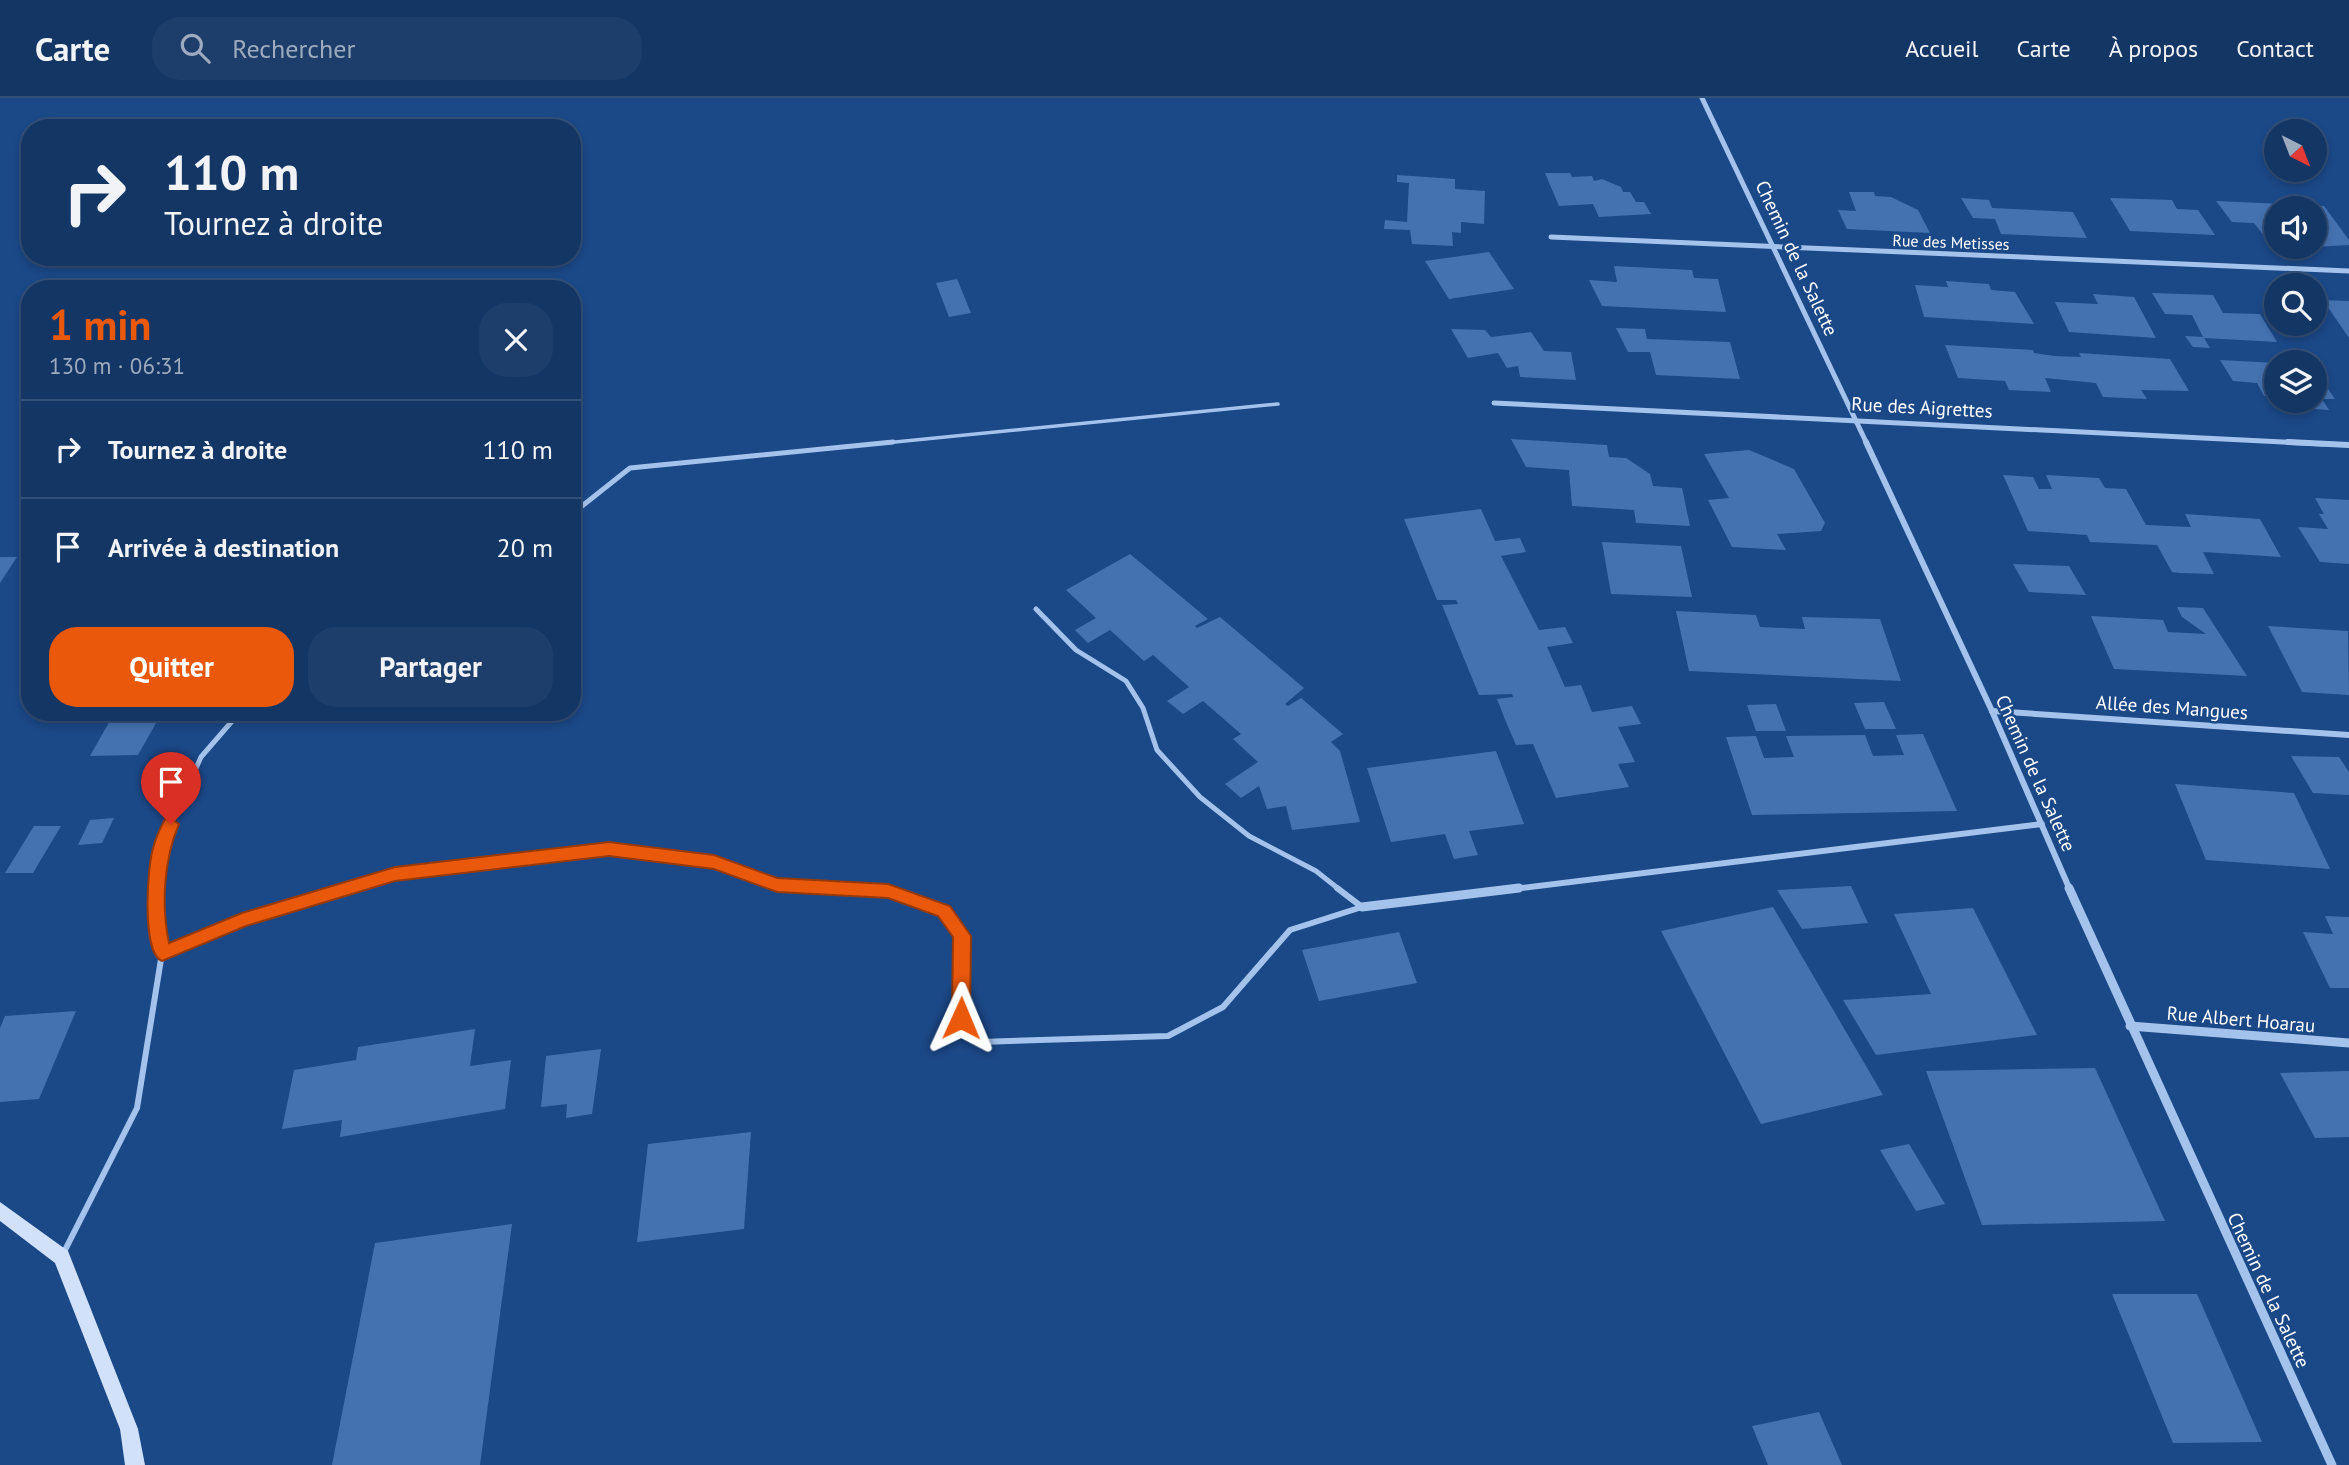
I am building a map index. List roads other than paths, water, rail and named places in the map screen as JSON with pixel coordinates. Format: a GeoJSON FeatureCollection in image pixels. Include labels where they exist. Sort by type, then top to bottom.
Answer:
{"type":"FeatureCollection","features":[{"type":"Feature","properties":{"kind":"main road"},"geometry":{"type":"LineString","coordinates":[[0,1210],[62,1257],[129,1429],[135,1465]]}},
{"type":"Feature","properties":{"kind":"street","name":"Chemin de la Salette"},"geometry":{"type":"LineString","coordinates":[[1702,98],[1775,247],[1992,710],[2130,1026],[2332,1465]]}},
{"type":"Feature","properties":{"kind":"street","name":"Rue des Metisses"},"geometry":{"type":"LineString","coordinates":[[1551,237],[2349,271]]}},
{"type":"Feature","properties":{"kind":"street","name":"Rue des Aigrettes"},"geometry":{"type":"LineString","coordinates":[[1494,403],[2349,445]]}},
{"type":"Feature","properties":{"kind":"street","name":"Allée des Mangues"},"geometry":{"type":"LineString","coordinates":[[1992,710],[2349,735]]}},
{"type":"Feature","properties":{"kind":"street"},"geometry":{"type":"LineString","coordinates":[[1362,907],[2042,824]]}},
{"type":"Feature","properties":{"kind":"street","name":"Rue Albert Hoarau"},"geometry":{"type":"LineString","coordinates":[[2130,1026],[2349,1043]]}},
{"type":"Feature","properties":{"kind":"lane"},"geometry":{"type":"LineString","coordinates":[[581,507],[630,468],[1278,404]]}},
{"type":"Feature","properties":{"kind":"lane"},"geometry":{"type":"LineString","coordinates":[[1036,609],[1076,650],[1126,681],[1143,708],[1157,750],[1200,797],[1249,836],[1316,871],[1362,907]]}},
{"type":"Feature","properties":{"kind":"lane"},"geometry":{"type":"LineString","coordinates":[[62,1257],[137,1108],[162,953],[156,921],[161,846],[201,757],[232,721]]}},
{"type":"Feature","properties":{"kind":"lane"},"geometry":{"type":"LineString","coordinates":[[162,953],[242,920],[395,874],[609,849],[714,862],[777,885],[888,891],[944,911],[962,936],[961,1018],[980,1042],[1168,1037],[1223,1007],[1290,930],[1362,907]]}}]}
